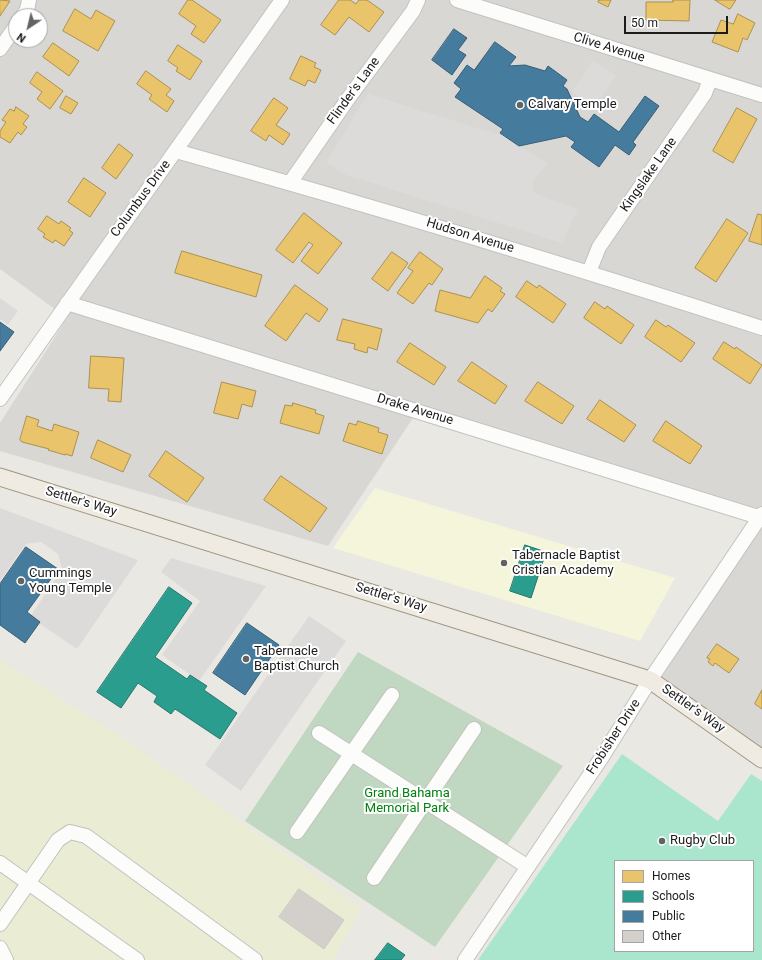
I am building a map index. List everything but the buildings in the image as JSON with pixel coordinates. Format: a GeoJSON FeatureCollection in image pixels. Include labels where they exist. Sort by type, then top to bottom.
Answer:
{"type":"FeatureCollection","features":[{"type":"Feature","properties":{"kind":"main road","name":"Settler's Way"},"geometry":{"type":"LineString","coordinates":[[0,477],[650,680],[762,759]]}},
{"type":"Feature","properties":{"kind":"street","name":"Columbus Drive"},"geometry":{"type":"LineString","coordinates":[[0,399],[282,0]]}},
{"type":"Feature","properties":{"kind":"street","name":"Flinder's Lane"},"geometry":{"type":"LineString","coordinates":[[290,183],[350,96],[413,11],[418,0]]}},
{"type":"Feature","properties":{"kind":"street","name":"Clive Avenue"},"geometry":{"type":"LineString","coordinates":[[457,0],[762,95]]}},
{"type":"Feature","properties":{"kind":"street"},"geometry":{"type":"LineString","coordinates":[[0,49],[8,38]]}},
{"type":"Feature","properties":{"kind":"street","name":"Kingslake Lane"},"geometry":{"type":"LineString","coordinates":[[589,272],[599,247],[705,93],[710,79]]}},
{"type":"Feature","properties":{"kind":"street","name":"Hudson Avenue"},"geometry":{"type":"LineString","coordinates":[[176,151],[290,183],[589,272],[762,328]]}},
{"type":"Feature","properties":{"kind":"street","name":"Drake Avenue"},"geometry":{"type":"LineString","coordinates":[[67,303],[761,517]]}},
{"type":"Feature","properties":{"kind":"street","name":"Frobisher Drive"},"geometry":{"type":"LineString","coordinates":[[465,960],[602,757],[650,680],[761,517]]}},
{"type":"Feature","properties":{"kind":"street"},"geometry":{"type":"LineString","coordinates":[[297,832],[392,695]]}},
{"type":"Feature","properties":{"kind":"street"},"geometry":{"type":"LineString","coordinates":[[374,878],[474,729]]}},
{"type":"Feature","properties":{"kind":"street"},"geometry":{"type":"LineString","coordinates":[[319,733],[528,867]]}},
{"type":"Feature","properties":{"kind":"street"},"geometry":{"type":"LineString","coordinates":[[0,924],[58,840],[70,832],[86,836],[255,960]]}},
{"type":"Feature","properties":{"kind":"street"},"geometry":{"type":"LineString","coordinates":[[0,863],[137,960]]}},
{"type":"Feature","properties":{"kind":"street"},"geometry":{"type":"LineString","coordinates":[[0,948],[6,960]]}},
{"type":"Feature","properties":{"kind":"shaded area"},"geometry":{"type":"Polygon","coordinates":[[[0,0],[762,0],[762,759],[650,680],[760,517],[419,409],[328,546],[0,451],[0,423],[67,318],[0,269],[0,0]]]}},
{"type":"Feature","properties":{"kind":"shaded area"},"geometry":{"type":"Polygon","coordinates":[[[426,5],[690,83],[694,97],[595,230],[574,255],[567,259],[312,183],[306,177],[307,168],[419,9],[426,5]]]}},
{"type":"Feature","properties":{"kind":"shaded area"},"geometry":{"type":"Polygon","coordinates":[[[593,60],[616,76],[595,107],[572,92],[593,60]]]}},
{"type":"Feature","properties":{"kind":"shaded area"},"geometry":{"type":"Polygon","coordinates":[[[368,94],[503,136],[548,163],[532,182],[534,193],[578,209],[562,243],[346,175],[326,162],[368,94]]]}},
{"type":"Feature","properties":{"kind":"shaded area"},"geometry":{"type":"Polygon","coordinates":[[[0,298],[18,311],[8,325],[0,319],[0,298]]]}},
{"type":"Feature","properties":{"kind":"shaded area","name":"Tabernacle Baptist Cristian Academy"},"geometry":{"type":"Polygon","coordinates":[[[375,488],[675,578],[640,641],[333,548],[375,488]]]}},
{"type":"Feature","properties":{"kind":"shaded area"},"geometry":{"type":"Polygon","coordinates":[[[0,508],[138,560],[77,649],[30,617],[62,569],[58,554],[41,542],[26,544],[0,581],[0,508]]]}},
{"type":"Feature","properties":{"kind":"shaded area"},"geometry":{"type":"Polygon","coordinates":[[[171,558],[266,586],[199,681],[162,655],[200,601],[161,572],[171,558]]]}},
{"type":"Feature","properties":{"kind":"shaded area"},"geometry":{"type":"Polygon","coordinates":[[[309,616],[346,641],[241,791],[205,765],[309,616]]]}},
{"type":"Feature","properties":{"kind":"shaded area"},"geometry":{"type":"Polygon","coordinates":[[[0,660],[123,738],[362,908],[333,960],[0,960],[0,660]]]}},
{"type":"Feature","properties":{"kind":"green space","name":"Grand Bahama Memorial Park"},"geometry":{"type":"Polygon","coordinates":[[[358,652],[563,766],[435,947],[245,821],[358,652]]]}},
{"type":"Feature","properties":{"kind":"green space","name":"Rugby Club"},"geometry":{"type":"Polygon","coordinates":[[[622,754],[718,821],[751,774],[762,781],[762,960],[478,960],[622,754]]]}},
{"type":"Feature","properties":{"kind":"place","name":"Calvary Temple"},"geometry":{"type":"Point","coordinates":[520,105]}},
{"type":"Feature","properties":{"kind":"place","name":"Tabernacle Baptist Cristian Academy"},"geometry":{"type":"Point","coordinates":[504,563]}},
{"type":"Feature","properties":{"kind":"place","name":"Cummings Young Temple"},"geometry":{"type":"Point","coordinates":[21,581]}},
{"type":"Feature","properties":{"kind":"place","name":"Tabernacle Baptist Church"},"geometry":{"type":"Point","coordinates":[246,659]}},
{"type":"Feature","properties":{"kind":"place","name":"Rugby Club"},"geometry":{"type":"Point","coordinates":[662,841]}}]}
